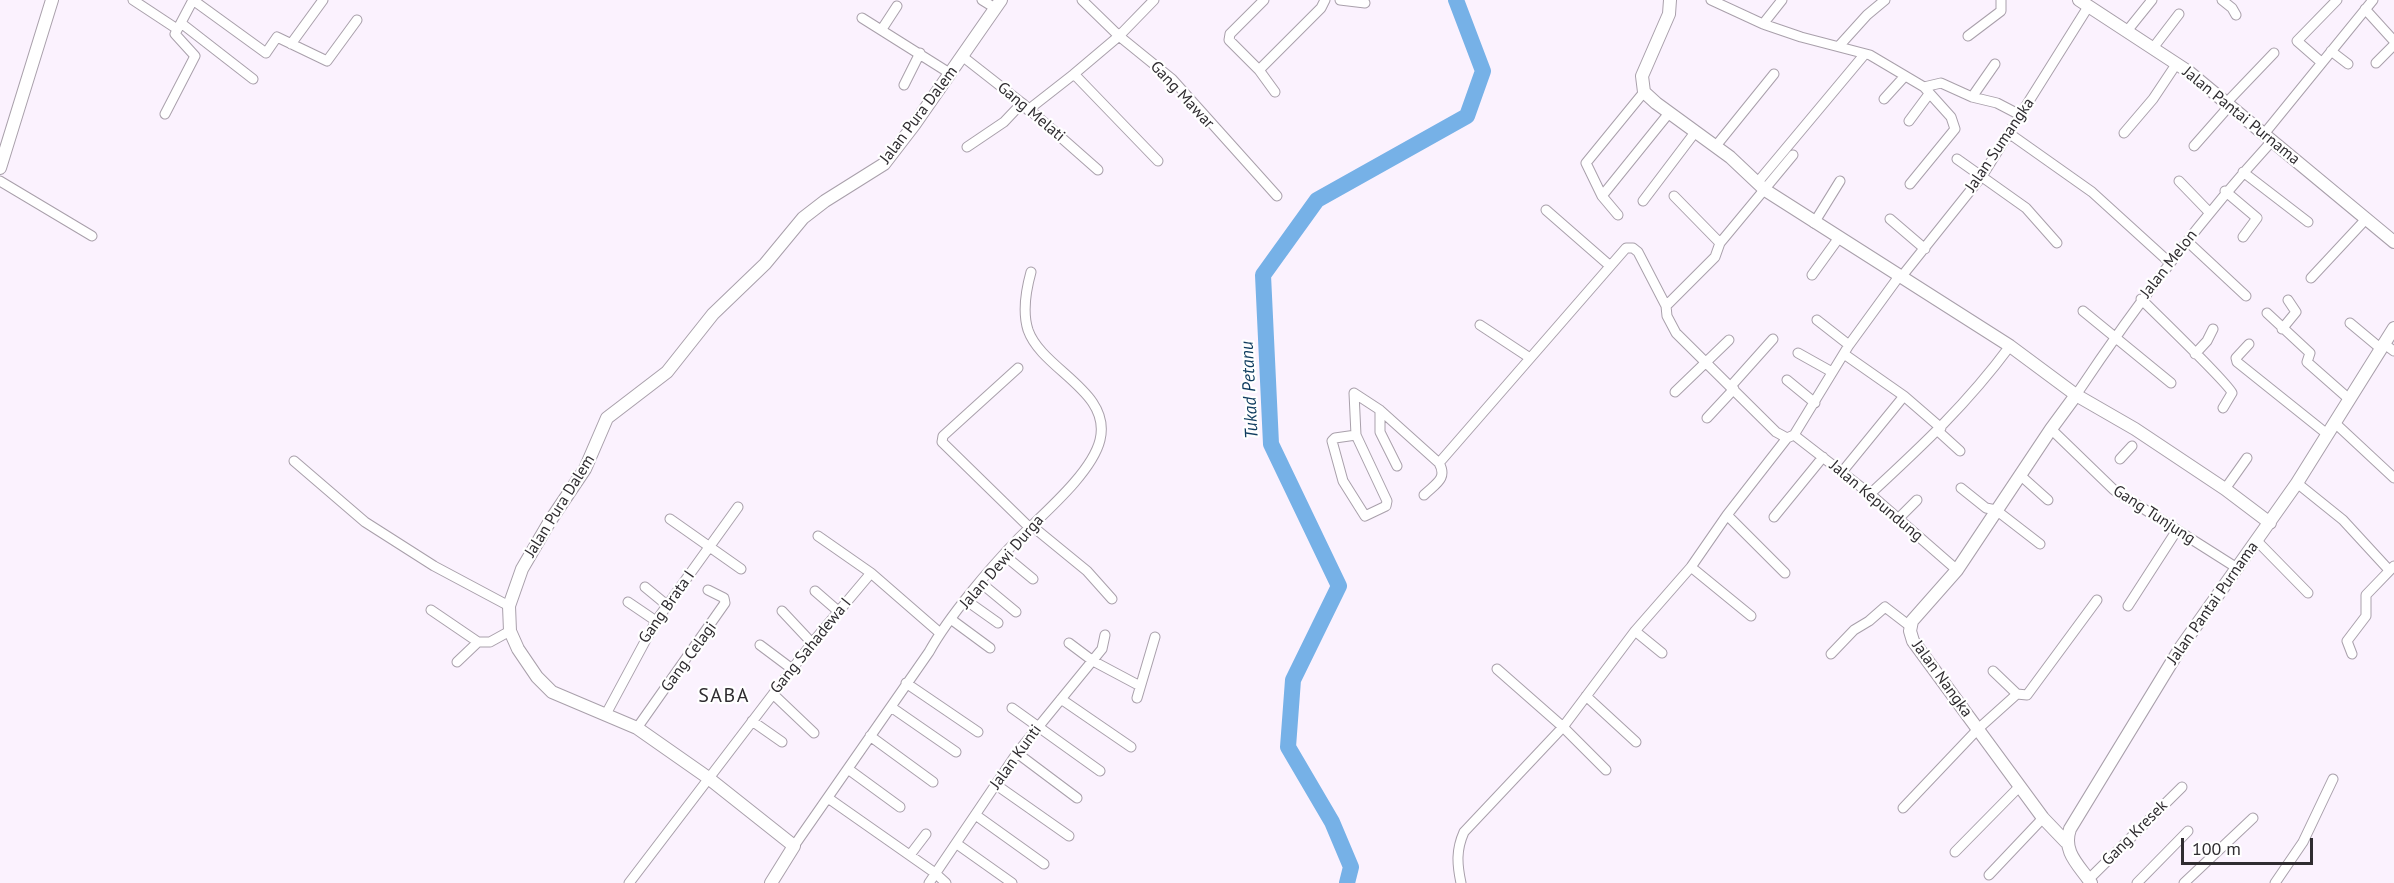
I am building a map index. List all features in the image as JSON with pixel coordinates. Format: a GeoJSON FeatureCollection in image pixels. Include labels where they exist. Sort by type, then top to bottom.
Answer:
{"type":"FeatureCollection","features":[{"type":"Feature","properties":{"kind":"street"},"geometry":{"type":"LineString","coordinates":[[0,168],[52,0]]}},
{"type":"Feature","properties":{"kind":"street"},"geometry":{"type":"LineString","coordinates":[[133,0],[179,26],[253,79]]}},
{"type":"Feature","properties":{"kind":"street"},"geometry":{"type":"LineString","coordinates":[[165,114],[195,56],[175,34],[193,0],[266,53],[277,37],[327,61],[357,20]]}},
{"type":"Feature","properties":{"kind":"street"},"geometry":{"type":"LineString","coordinates":[[291,44],[323,0]]}},
{"type":"Feature","properties":{"kind":"street"},"geometry":{"type":"LineString","coordinates":[[982,0],[998,4]]}},
{"type":"Feature","properties":{"kind":"street","name":"Gang Mawar"},"geometry":{"type":"LineString","coordinates":[[1083,0],[1119,36],[1172,79],[1277,196]]}},
{"type":"Feature","properties":{"kind":"street"},"geometry":{"type":"LineString","coordinates":[[967,147],[1074,74],[1119,36],[1154,0]]}},
{"type":"Feature","properties":{"kind":"street"},"geometry":{"type":"LineString","coordinates":[[1264,0],[1229,37],[1230,42],[1259,70],[1275,92]]}},
{"type":"Feature","properties":{"kind":"street"},"geometry":{"type":"LineString","coordinates":[[1259,70],[1321,8],[1325,0]]}},
{"type":"Feature","properties":{"kind":"street"},"geometry":{"type":"LineString","coordinates":[[1340,0],[1365,3]]}},
{"type":"Feature","properties":{"kind":"street"},"geometry":{"type":"LineString","coordinates":[[1670,0],[1669,14],[1642,76],[1644,92],[1761,186],[1814,223],[2010,346],[2076,395],[2134,429],[2225,489],[2270,523]]}},
{"type":"Feature","properties":{"kind":"street"},"geometry":{"type":"LineString","coordinates":[[1711,0],[1763,24],[1879,60],[1927,90],[1954,122],[1955,129],[1944,150],[1910,184]]}},
{"type":"Feature","properties":{"kind":"street"},"geometry":{"type":"LineString","coordinates":[[1763,24],[1782,0]]}},
{"type":"Feature","properties":{"kind":"street"},"geometry":{"type":"LineString","coordinates":[[1839,46],[1867,15],[1886,0]]}},
{"type":"Feature","properties":{"kind":"street"},"geometry":{"type":"LineString","coordinates":[[1968,36],[2001,11],[2001,0]]}},
{"type":"Feature","properties":{"kind":"street"},"geometry":{"type":"LineString","coordinates":[[2127,31],[2152,0]]}},
{"type":"Feature","properties":{"kind":"street"},"geometry":{"type":"LineString","coordinates":[[2222,0],[2232,8],[2236,15]]}},
{"type":"Feature","properties":{"kind":"street"},"geometry":{"type":"LineString","coordinates":[[2321,62],[2297,41],[2337,0]]}},
{"type":"Feature","properties":{"kind":"street","name":"Jalan Melon"},"geometry":{"type":"LineString","coordinates":[[2076,395],[2141,299],[2169,262],[2188,242],[2225,191],[2243,172],[2321,62],[2373,0]]}},
{"type":"Feature","properties":{"kind":"street","name":"Jalan Pantai Purnama"},"geometry":{"type":"LineString","coordinates":[[2084,3],[2177,63],[2394,242]]}},
{"type":"Feature","properties":{"kind":"street","name":"Jalan Sumangka"},"geometry":{"type":"LineString","coordinates":[[1461,883],[1457,861],[1458,845],[1464,832],[1563,727],[1635,631],[1691,567],[1727,515],[1815,403],[1846,350],[1901,276],[1982,176],[2022,116],[2084,3]]}},
{"type":"Feature","properties":{"kind":"street","name":"Jalan Pura Dalem"},"geometry":{"type":"LineString","coordinates":[[794,846],[707,777],[637,728],[552,692],[531,669],[510,631],[509,606],[522,569],[550,521],[585,470],[608,417],[667,372],[713,314],[765,264],[803,218],[825,201],[884,164],[951,74],[998,4]]}},
{"type":"Feature","properties":{"kind":"street"},"geometry":{"type":"LineString","coordinates":[[882,28],[897,6]]}},
{"type":"Feature","properties":{"kind":"street"},"geometry":{"type":"LineString","coordinates":[[2365,9],[2394,43],[2376,63]]}},
{"type":"Feature","properties":{"kind":"street"},"geometry":{"type":"LineString","coordinates":[[2153,48],[2179,14]]}},
{"type":"Feature","properties":{"kind":"street"},"geometry":{"type":"LineString","coordinates":[[862,18],[882,28],[951,74]]}},
{"type":"Feature","properties":{"kind":"street"},"geometry":{"type":"LineString","coordinates":[[2331,51],[2348,64]]}},
{"type":"Feature","properties":{"kind":"street"},"geometry":{"type":"LineString","coordinates":[[904,85],[920,53]]}},
{"type":"Feature","properties":{"kind":"street"},"geometry":{"type":"LineString","coordinates":[[2194,146],[2224,112],[2230,99],[2274,53]]}},
{"type":"Feature","properties":{"kind":"street"},"geometry":{"type":"LineString","coordinates":[[1666,306],[1715,256],[1720,243],[1761,186],[1864,55]]}},
{"type":"Feature","properties":{"kind":"street","name":"Gang Melati"},"geometry":{"type":"LineString","coordinates":[[962,56],[1025,106],[1098,170]]}},
{"type":"Feature","properties":{"kind":"street"},"geometry":{"type":"LineString","coordinates":[[2124,133],[2146,108],[2177,63]]}},
{"type":"Feature","properties":{"kind":"street"},"geometry":{"type":"LineString","coordinates":[[1972,97],[1995,64]]}},
{"type":"Feature","properties":{"kind":"street"},"geometry":{"type":"LineString","coordinates":[[1074,74],[1158,161]]}},
{"type":"Feature","properties":{"kind":"street"},"geometry":{"type":"LineString","coordinates":[[1715,147],[1774,74]]}},
{"type":"Feature","properties":{"kind":"street"},"geometry":{"type":"LineString","coordinates":[[1884,99],[1904,77]]}},
{"type":"Feature","properties":{"kind":"street"},"geometry":{"type":"LineString","coordinates":[[1909,121],[1927,90],[1941,83],[1972,97],[1996,103],[2022,116]]}},
{"type":"Feature","properties":{"kind":"street"},"geometry":{"type":"LineString","coordinates":[[1618,215],[1602,196],[1586,166],[1587,161],[1644,92]]}},
{"type":"Feature","properties":{"kind":"street"},"geometry":{"type":"LineString","coordinates":[[1602,196],[1670,113]]}},
{"type":"Feature","properties":{"kind":"street"},"geometry":{"type":"LineString","coordinates":[[1642,201],[1696,132]]}},
{"type":"Feature","properties":{"kind":"street"},"geometry":{"type":"LineString","coordinates":[[2010,134],[2092,192],[2169,262]]}},
{"type":"Feature","properties":{"kind":"street"},"geometry":{"type":"LineString","coordinates":[[1761,186],[1793,155]]}},
{"type":"Feature","properties":{"kind":"street"},"geometry":{"type":"LineString","coordinates":[[1957,159],[2026,208],[2057,243]]}},
{"type":"Feature","properties":{"kind":"street"},"geometry":{"type":"LineString","coordinates":[[2243,172],[2308,222]]}},
{"type":"Feature","properties":{"kind":"street"},"geometry":{"type":"LineString","coordinates":[[2179,180],[2209,212]]}},
{"type":"Feature","properties":{"kind":"street"},"geometry":{"type":"LineString","coordinates":[[0,181],[92,236]]}},
{"type":"Feature","properties":{"kind":"street"},"geometry":{"type":"LineString","coordinates":[[1814,223],[1840,182]]}},
{"type":"Feature","properties":{"kind":"street"},"geometry":{"type":"LineString","coordinates":[[2225,191],[2257,218],[2243,237]]}},
{"type":"Feature","properties":{"kind":"street"},"geometry":{"type":"LineString","coordinates":[[1674,196],[1720,243]]}},
{"type":"Feature","properties":{"kind":"street"},"geometry":{"type":"LineString","coordinates":[[1439,463],[1609,265],[1546,210]]}},
{"type":"Feature","properties":{"kind":"street"},"geometry":{"type":"LineString","coordinates":[[1890,219],[1925,249]]}},
{"type":"Feature","properties":{"kind":"street"},"geometry":{"type":"LineString","coordinates":[[2311,278],[2366,219]]}},
{"type":"Feature","properties":{"kind":"street"},"geometry":{"type":"LineString","coordinates":[[1812,275],[1838,239]]}},
{"type":"Feature","properties":{"kind":"street"},"geometry":{"type":"LineString","coordinates":[[2188,242],[2246,296]]}},
{"type":"Feature","properties":{"kind":"street","name":"Jalan Kepundung"},"geometry":{"type":"LineString","coordinates":[[1609,265],[1622,250],[1633,248],[1666,306],[1667,316],[1676,333],[1704,363],[1733,388],[1776,432],[1790,436],[1823,457],[1899,518],[1957,570]]}},
{"type":"Feature","properties":{"kind":"street","name":"Jalan Dewi Durga"},"geometry":{"type":"LineString","coordinates":[[794,846],[940,633],[1004,555],[1089,462],[1100,441],[1101,429],[1094,405],[1029,332],[1025,306],[1031,272]]}},
{"type":"Feature","properties":{"kind":"street"},"geometry":{"type":"LineString","coordinates":[[2141,299],[2231,389],[2223,408]]}},
{"type":"Feature","properties":{"kind":"street"},"geometry":{"type":"LineString","coordinates":[[2282,329],[2296,312],[2288,300]]}},
{"type":"Feature","properties":{"kind":"street"},"geometry":{"type":"LineString","coordinates":[[2083,311],[2171,383]]}},
{"type":"Feature","properties":{"kind":"street"},"geometry":{"type":"LineString","coordinates":[[2267,313],[2310,353],[2307,362],[2349,399]]}},
{"type":"Feature","properties":{"kind":"street"},"geometry":{"type":"LineString","coordinates":[[1817,320],[1846,350],[1904,396],[1960,451]]}},
{"type":"Feature","properties":{"kind":"street"},"geometry":{"type":"LineString","coordinates":[[2350,323],[2381,346],[2394,351]]}},
{"type":"Feature","properties":{"kind":"street"},"geometry":{"type":"LineString","coordinates":[[1479,325],[1530,358]]}},
{"type":"Feature","properties":{"kind":"street","name":"Jalan Pantai Purnama"},"geometry":{"type":"LineString","coordinates":[[2066,842],[2080,810],[2181,647],[2297,483],[2394,328]]}},
{"type":"Feature","properties":{"kind":"street"},"geometry":{"type":"LineString","coordinates":[[2195,354],[2207,341],[2212,329]]}},
{"type":"Feature","properties":{"kind":"street"},"geometry":{"type":"LineString","coordinates":[[1707,418],[1773,339]]}},
{"type":"Feature","properties":{"kind":"street"},"geometry":{"type":"LineString","coordinates":[[1675,392],[1729,340]]}},
{"type":"Feature","properties":{"kind":"street"},"geometry":{"type":"LineString","coordinates":[[2249,344],[2236,358],[2237,362],[2327,434]]}},
{"type":"Feature","properties":{"kind":"street"},"geometry":{"type":"LineString","coordinates":[[1870,494],[1940,429],[1978,389],[2010,346]]}},
{"type":"Feature","properties":{"kind":"street"},"geometry":{"type":"LineString","coordinates":[[1798,353],[1830,375],[1838,386]]}},
{"type":"Feature","properties":{"kind":"street"},"geometry":{"type":"LineString","coordinates":[[1018,368],[943,436],[942,442],[1031,527],[1087,571],[1112,599]]}},
{"type":"Feature","properties":{"kind":"street"},"geometry":{"type":"LineString","coordinates":[[1787,380],[1815,403]]}},
{"type":"Feature","properties":{"kind":"street"},"geometry":{"type":"LineString","coordinates":[[1356,435],[1335,438],[1332,441],[1343,481],[1362,514],[1368,516],[1386,506],[1387,501],[1356,435],[1353,394],[1357,392],[1439,463],[1444,471],[1443,476],[1424,495]]}},
{"type":"Feature","properties":{"kind":"street","name":"Jalan Nangka"},"geometry":{"type":"LineString","coordinates":[[2066,842],[2043,818],[1913,642],[1911,627],[1912,621],[1957,570],[2050,429],[2076,395]]}},
{"type":"Feature","properties":{"kind":"street"},"geometry":{"type":"LineString","coordinates":[[1842,472],[1904,396]]}},
{"type":"Feature","properties":{"kind":"street"},"geometry":{"type":"LineString","coordinates":[[1380,410],[1380,432],[1397,466]]}},
{"type":"Feature","properties":{"kind":"street"},"geometry":{"type":"LineString","coordinates":[[2335,423],[2394,478]]}},
{"type":"Feature","properties":{"kind":"street","name":"Gang Tunjung"},"geometry":{"type":"LineString","coordinates":[[2050,429],[2114,490],[2237,568]]}},
{"type":"Feature","properties":{"kind":"street"},"geometry":{"type":"LineString","coordinates":[[2120,459],[2132,446]]}},
{"type":"Feature","properties":{"kind":"street"},"geometry":{"type":"LineString","coordinates":[[1774,517],[1823,457]]}},
{"type":"Feature","properties":{"kind":"street"},"geometry":{"type":"LineString","coordinates":[[2225,489],[2247,458]]}},
{"type":"Feature","properties":{"kind":"street"},"geometry":{"type":"LineString","coordinates":[[294,461],[365,522],[434,566],[509,606]]}},
{"type":"Feature","properties":{"kind":"street"},"geometry":{"type":"LineString","coordinates":[[2020,475],[2048,500]]}},
{"type":"Feature","properties":{"kind":"street"},"geometry":{"type":"LineString","coordinates":[[2297,483],[2343,520],[2392,568],[2365,597],[2366,616],[2347,641],[2352,654]]}},
{"type":"Feature","properties":{"kind":"street"},"geometry":{"type":"LineString","coordinates":[[1961,488],[1986,508],[1996,510],[2040,544]]}},
{"type":"Feature","properties":{"kind":"street"},"geometry":{"type":"LineString","coordinates":[[1899,518],[1917,500]]}},
{"type":"Feature","properties":{"kind":"street","name":"Gang Brata I"},"geometry":{"type":"LineString","coordinates":[[606,714],[656,621],[707,547],[738,507]]}},
{"type":"Feature","properties":{"kind":"street"},"geometry":{"type":"LineString","coordinates":[[1727,515],[1785,573]]}},
{"type":"Feature","properties":{"kind":"street"},"geometry":{"type":"LineString","coordinates":[[670,519],[741,569]]}},
{"type":"Feature","properties":{"kind":"street"},"geometry":{"type":"LineString","coordinates":[[2128,606],[2176,530]]}},
{"type":"Feature","properties":{"kind":"street"},"geometry":{"type":"LineString","coordinates":[[818,536],[871,573],[940,633]]}},
{"type":"Feature","properties":{"kind":"street"},"geometry":{"type":"LineString","coordinates":[[2256,540],[2308,593]]}},
{"type":"Feature","properties":{"kind":"street"},"geometry":{"type":"LineString","coordinates":[[1004,555],[1033,579]]}},
{"type":"Feature","properties":{"kind":"street"},"geometry":{"type":"LineString","coordinates":[[1691,567],[1751,616]]}},
{"type":"Feature","properties":{"kind":"street","name":"Gang Sahadewa I"},"geometry":{"type":"LineString","coordinates":[[629,883],[707,777],[812,643],[871,573]]}},
{"type":"Feature","properties":{"kind":"street"},"geometry":{"type":"LineString","coordinates":[[981,583],[1016,612]]}},
{"type":"Feature","properties":{"kind":"street"},"geometry":{"type":"LineString","coordinates":[[645,587],[668,606]]}},
{"type":"Feature","properties":{"kind":"street","name":"Gang Celagi"},"geometry":{"type":"LineString","coordinates":[[637,728],[722,610],[725,600],[708,590]]}},
{"type":"Feature","properties":{"kind":"street"},"geometry":{"type":"LineString","coordinates":[[815,591],[838,611]]}},
{"type":"Feature","properties":{"kind":"street"},"geometry":{"type":"LineString","coordinates":[[1993,671],[2018,694],[2028,695],[2097,600]]}},
{"type":"Feature","properties":{"kind":"street"},"geometry":{"type":"LineString","coordinates":[[967,601],[998,624]]}},
{"type":"Feature","properties":{"kind":"street"},"geometry":{"type":"LineString","coordinates":[[628,602],[656,621]]}},
{"type":"Feature","properties":{"kind":"street"},"geometry":{"type":"LineString","coordinates":[[1831,654],[1854,630],[1885,607],[1911,627]]}},
{"type":"Feature","properties":{"kind":"street"},"geometry":{"type":"LineString","coordinates":[[431,610],[478,642],[490,642],[510,631]]}},
{"type":"Feature","properties":{"kind":"street"},"geometry":{"type":"LineString","coordinates":[[782,611],[812,643]]}},
{"type":"Feature","properties":{"kind":"street"},"geometry":{"type":"LineString","coordinates":[[952,620],[990,648]]}},
{"type":"Feature","properties":{"kind":"street"},"geometry":{"type":"LineString","coordinates":[[1635,631],[1662,653]]}},
{"type":"Feature","properties":{"kind":"street","name":"Jalan Kunti"},"geometry":{"type":"LineString","coordinates":[[929,883],[1017,753],[1102,649],[1105,635]]}},
{"type":"Feature","properties":{"kind":"street"},"geometry":{"type":"LineString","coordinates":[[1137,698],[1155,637]]}},
{"type":"Feature","properties":{"kind":"street"},"geometry":{"type":"LineString","coordinates":[[457,662],[478,642]]}},
{"type":"Feature","properties":{"kind":"street"},"geometry":{"type":"LineString","coordinates":[[1069,643],[1093,661],[1140,686]]}},
{"type":"Feature","properties":{"kind":"street"},"geometry":{"type":"LineString","coordinates":[[760,645],[792,669]]}},
{"type":"Feature","properties":{"kind":"street"},"geometry":{"type":"LineString","coordinates":[[1497,669],[1563,727],[1606,771]]}},
{"type":"Feature","properties":{"kind":"street"},"geometry":{"type":"LineString","coordinates":[[906,683],[978,732]]}},
{"type":"Feature","properties":{"kind":"street"},"geometry":{"type":"LineString","coordinates":[[773,694],[814,733]]}},
{"type":"Feature","properties":{"kind":"street"},"geometry":{"type":"LineString","coordinates":[[1903,807],[1978,729],[2018,694]]}},
{"type":"Feature","properties":{"kind":"street"},"geometry":{"type":"LineString","coordinates":[[1586,696],[1636,742]]}},
{"type":"Feature","properties":{"kind":"street"},"geometry":{"type":"LineString","coordinates":[[1061,699],[1131,747]]}},
{"type":"Feature","properties":{"kind":"street"},"geometry":{"type":"LineString","coordinates":[[891,707],[956,752]]}},
{"type":"Feature","properties":{"kind":"street"},"geometry":{"type":"LineString","coordinates":[[1012,708],[1036,728],[1101,771]]}},
{"type":"Feature","properties":{"kind":"street"},"geometry":{"type":"LineString","coordinates":[[752,721],[782,742]]}},
{"type":"Feature","properties":{"kind":"street"},"geometry":{"type":"LineString","coordinates":[[870,736],[933,782]]}},
{"type":"Feature","properties":{"kind":"street"},"geometry":{"type":"LineString","coordinates":[[1017,753],[1077,798]]}},
{"type":"Feature","properties":{"kind":"street"},"geometry":{"type":"LineString","coordinates":[[848,770],[900,807]]}},
{"type":"Feature","properties":{"kind":"street"},"geometry":{"type":"LineString","coordinates":[[2275,883],[2303,842],[2333,779]]}},
{"type":"Feature","properties":{"kind":"street"},"geometry":{"type":"LineString","coordinates":[[995,784],[1069,836]]}},
{"type":"Feature","properties":{"kind":"street"},"geometry":{"type":"LineString","coordinates":[[1955,852],[2020,786]]}},
{"type":"Feature","properties":{"kind":"street","name":"Gang Kresek"},"geometry":{"type":"LineString","coordinates":[[2090,881],[2182,787]]}},
{"type":"Feature","properties":{"kind":"street"},"geometry":{"type":"LineString","coordinates":[[828,798],[946,883]]}},
{"type":"Feature","properties":{"kind":"street"},"geometry":{"type":"LineString","coordinates":[[976,816],[1044,864]]}},
{"type":"Feature","properties":{"kind":"street"},"geometry":{"type":"LineString","coordinates":[[1989,874],[2043,818]]}},
{"type":"Feature","properties":{"kind":"street"},"geometry":{"type":"LineString","coordinates":[[2184,883],[2253,818]]}},
{"type":"Feature","properties":{"kind":"street"},"geometry":{"type":"LineString","coordinates":[[2137,883],[2188,831]]}},
{"type":"Feature","properties":{"kind":"street"},"geometry":{"type":"LineString","coordinates":[[910,855],[926,834]]}},
{"type":"Feature","properties":{"kind":"street"},"geometry":{"type":"LineString","coordinates":[[2066,842],[2072,857],[2090,881]]}},
{"type":"Feature","properties":{"kind":"street"},"geometry":{"type":"LineString","coordinates":[[957,844],[1012,883]]}},
{"type":"Feature","properties":{"kind":"street"},"geometry":{"type":"LineString","coordinates":[[771,883],[794,846]]}},
{"type":"Feature","properties":{"kind":"waterway","name":"Tukad Petanu"},"geometry":{"type":"LineString","coordinates":[[1347,883],[1351,867],[1332,822],[1288,747],[1293,680],[1339,586],[1271,444],[1263,275],[1317,200],[1467,116],[1483,71],[1456,0]]}},
{"type":"Feature","properties":{"kind":"district","name":"SABA"},"geometry":{"type":"Point","coordinates":[724,696]}}]}
